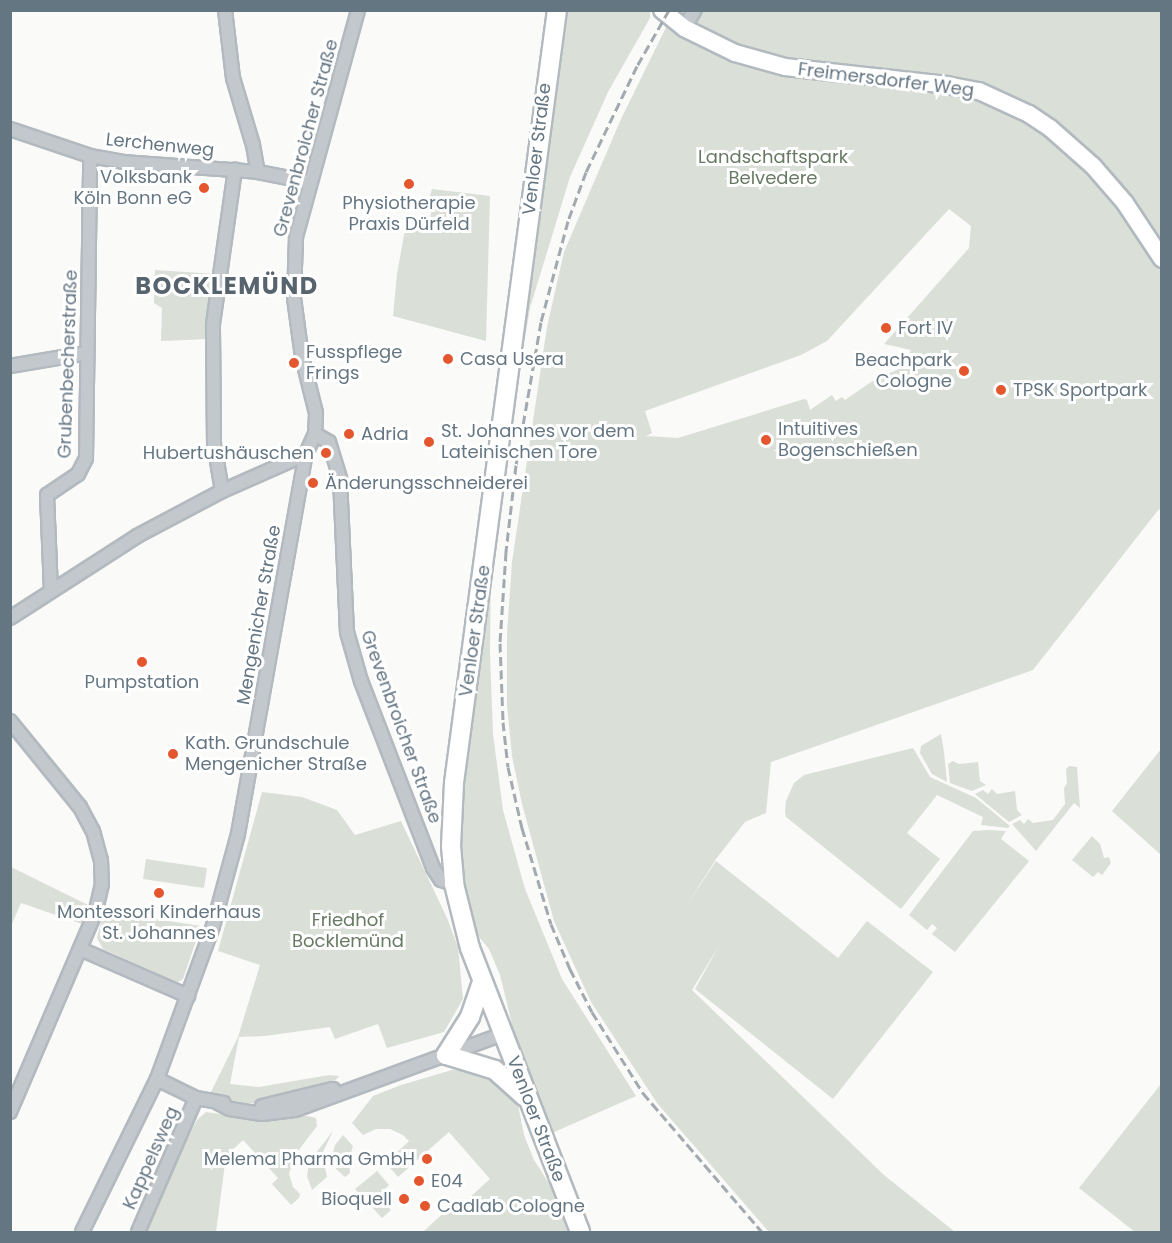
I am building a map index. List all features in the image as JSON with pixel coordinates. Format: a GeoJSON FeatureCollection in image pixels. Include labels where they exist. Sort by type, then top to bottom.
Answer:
{"type":"FeatureCollection","features":[{"type":"Feature","properties":{"kind":"main road","name":"Venloer Straße"},"geometry":{"type":"LineString","coordinates":[[557,10],[454,783],[451,846],[454,884],[470,948],[580,1233]]}},
{"type":"Feature","properties":{"kind":"main road"},"geometry":{"type":"LineString","coordinates":[[482,982],[470,1017],[446,1055],[495,1071],[529,1100]]}},
{"type":"Feature","properties":{"kind":"street"},"geometry":{"type":"LineString","coordinates":[[225,10],[233,78],[253,145],[258,172]]}},
{"type":"Feature","properties":{"kind":"street","name":"Grevenbroicher Straße"},"geometry":{"type":"LineString","coordinates":[[358,10],[309,182],[296,237],[294,298],[302,357],[316,413],[315,434],[329,442],[340,479],[347,632],[362,681],[433,868],[441,880],[454,884]]}},
{"type":"Feature","properties":{"kind":"street","name":"Freimersdorfer Weg"},"geometry":{"type":"LineString","coordinates":[[662,10],[684,28],[735,53],[785,67],[947,85],[979,91],[1000,100],[1050,128],[1093,166],[1125,203],[1161,259]]}},
{"type":"Feature","properties":{"kind":"street"},"geometry":{"type":"LineString","coordinates":[[684,28],[695,10]]}},
{"type":"Feature","properties":{"kind":"street","name":"Lerchenweg"},"geometry":{"type":"LineString","coordinates":[[10,129],[90,156],[123,162],[258,172],[309,182]]}},
{"type":"Feature","properties":{"kind":"street","name":"Grubenbecherstraße"},"geometry":{"type":"LineString","coordinates":[[51,591],[47,495],[83,468],[86,458],[90,156]]}},
{"type":"Feature","properties":{"kind":"street"},"geometry":{"type":"LineString","coordinates":[[222,491],[214,443],[213,324],[235,171]]}},
{"type":"Feature","properties":{"kind":"street"},"geometry":{"type":"LineString","coordinates":[[10,366],[87,353]]}},
{"type":"Feature","properties":{"kind":"street","name":"Mengenicher Straße"},"geometry":{"type":"LineString","coordinates":[[82,1233],[157,1078],[213,926],[238,834],[306,454],[315,434]]}},
{"type":"Feature","properties":{"kind":"street"},"geometry":{"type":"LineString","coordinates":[[10,610],[11,618],[137,536],[222,491],[306,454]]}},
{"type":"Feature","properties":{"kind":"street"},"geometry":{"type":"LineString","coordinates":[[10,722],[80,807],[93,831],[101,860],[102,884],[98,904],[80,949],[10,1112]]}},
{"type":"Feature","properties":{"kind":"street"},"geometry":{"type":"LineString","coordinates":[[80,949],[189,996]]}},
{"type":"Feature","properties":{"kind":"street"},"geometry":{"type":"LineString","coordinates":[[157,1078],[196,1098],[218,1103],[263,1107],[335,1089],[349,1089],[503,1034]]}},
{"type":"Feature","properties":{"kind":"street","name":"Kappelsweg"},"geometry":{"type":"LineString","coordinates":[[138,1233],[196,1098]]}},
{"type":"Feature","properties":{"kind":"green space"},"geometry":{"type":"Polygon","coordinates":[[[564,11],[650,11],[650,18],[608,92],[570,177],[530,308],[514,404],[512,383],[564,11]]]}},
{"type":"Feature","properties":{"kind":"green space","name":"Landschaftspark Belvedere"},"geometry":{"type":"Polygon","coordinates":[[[674,11],[1161,11],[1161,510],[1159,509],[1033,670],[771,762],[766,813],[745,822],[716,859],[685,908],[716,861],[838,958],[867,921],[933,972],[833,1099],[695,989],[720,944],[692,990],[884,1175],[955,1232],[769,1232],[657,1103],[591,1002],[554,921],[522,804],[512,756],[507,706],[507,634],[512,562],[547,327],[564,252],[621,119],[674,11]],[[949,209],[827,341],[801,355],[645,411],[652,433],[646,436],[678,438],[804,399],[807,400],[810,410],[832,395],[836,401],[842,397],[845,400],[871,382],[903,367],[911,350],[884,344],[969,248],[971,226],[949,209]]]}},
{"type":"Feature","properties":{"kind":"green space"},"geometry":{"type":"Polygon","coordinates":[[[432,189],[490,196],[486,341],[393,316],[397,274],[406,224],[428,228],[433,204],[428,203],[432,189]]]}},
{"type":"Feature","properties":{"kind":"green space"},"geometry":{"type":"Polygon","coordinates":[[[155,270],[216,274],[210,339],[161,341],[162,308],[154,303],[155,270]]]}},
{"type":"Feature","properties":{"kind":"green space"},"geometry":{"type":"Polygon","coordinates":[[[491,558],[490,654],[493,734],[503,810],[525,889],[562,979],[636,1096],[552,1133],[509,1026],[512,1024],[500,975],[489,949],[471,927],[462,878],[459,822],[491,558]]]}},
{"type":"Feature","properties":{"kind":"green space"},"geometry":{"type":"Polygon","coordinates":[[[941,734],[947,782],[932,774],[920,753],[921,746],[941,734]]]}},
{"type":"Feature","properties":{"kind":"green space"},"geometry":{"type":"Polygon","coordinates":[[[913,748],[930,777],[976,798],[1010,826],[1008,828],[981,825],[983,817],[937,795],[907,833],[940,859],[901,909],[786,817],[785,812],[786,801],[794,783],[804,775],[913,748]]]}},
{"type":"Feature","properties":{"kind":"green space"},"geometry":{"type":"Polygon","coordinates":[[[1161,749],[1161,855],[1112,811],[1161,749]]]}},
{"type":"Feature","properties":{"kind":"green space"},"geometry":{"type":"Polygon","coordinates":[[[953,761],[959,764],[978,762],[980,781],[986,785],[972,791],[950,783],[948,764],[953,761]]]}},
{"type":"Feature","properties":{"kind":"green space"},"geometry":{"type":"Polygon","coordinates":[[[1069,766],[1077,767],[1080,808],[1074,803],[1036,851],[1012,824],[1020,820],[1024,824],[1028,819],[1033,823],[1053,820],[1065,804],[1066,769],[1069,766]]]}},
{"type":"Feature","properties":{"kind":"green space"},"geometry":{"type":"Polygon","coordinates":[[[992,789],[997,794],[1015,791],[1017,810],[1022,815],[1009,822],[975,794],[983,790],[988,794],[992,789]]]}},
{"type":"Feature","properties":{"kind":"green space","name":"Friedhof Bocklemünd"},"geometry":{"type":"Polygon","coordinates":[[[262,792],[302,797],[337,810],[355,835],[401,821],[447,918],[458,947],[463,999],[444,1032],[387,1048],[378,1024],[335,1039],[330,1027],[265,1036],[239,1037],[230,1084],[259,1087],[329,1075],[339,1076],[328,1089],[259,1104],[231,1102],[209,1096],[238,1037],[260,965],[218,951],[262,792]]]}},
{"type":"Feature","properties":{"kind":"green space"},"geometry":{"type":"Polygon","coordinates":[[[973,831],[1006,831],[1001,839],[1029,861],[955,952],[932,934],[937,928],[932,924],[927,930],[909,915],[973,831]]]}},
{"type":"Feature","properties":{"kind":"green space"},"geometry":{"type":"Polygon","coordinates":[[[1092,836],[1100,844],[1104,858],[1109,857],[1111,863],[1102,875],[1098,872],[1093,877],[1072,860],[1092,836]]]}},
{"type":"Feature","properties":{"kind":"green space"},"geometry":{"type":"Polygon","coordinates":[[[146,859],[207,868],[204,888],[143,879],[146,859]]]}},
{"type":"Feature","properties":{"kind":"green space"},"geometry":{"type":"Polygon","coordinates":[[[11,867],[90,906],[82,924],[21,903],[11,926],[11,867]]]}},
{"type":"Feature","properties":{"kind":"green space"},"geometry":{"type":"Polygon","coordinates":[[[104,911],[201,926],[183,979],[178,982],[170,979],[103,949],[97,938],[104,911]]]}},
{"type":"Feature","properties":{"kind":"green space"},"geometry":{"type":"Polygon","coordinates":[[[452,1070],[466,1070],[490,1075],[517,1100],[524,1135],[534,1160],[550,1185],[568,1232],[423,1232],[455,1202],[459,1207],[490,1179],[449,1132],[398,1177],[386,1163],[409,1141],[403,1135],[390,1129],[376,1129],[363,1135],[352,1123],[373,1096],[452,1070]]]}},
{"type":"Feature","properties":{"kind":"green space"},"geometry":{"type":"Polygon","coordinates":[[[1161,1084],[1161,1232],[1135,1232],[1079,1188],[1161,1084]]]}},
{"type":"Feature","properties":{"kind":"green space"},"geometry":{"type":"Polygon","coordinates":[[[206,1112],[248,1118],[307,1116],[316,1118],[317,1126],[295,1155],[289,1174],[293,1187],[300,1194],[299,1198],[291,1205],[272,1184],[278,1178],[243,1140],[226,1156],[216,1232],[146,1232],[187,1138],[197,1120],[206,1112]]]}},
{"type":"Feature","properties":{"kind":"green space"},"geometry":{"type":"Polygon","coordinates":[[[333,1131],[322,1154],[327,1177],[312,1190],[307,1176],[309,1162],[333,1131]]]}},
{"type":"Feature","properties":{"kind":"green space"},"geometry":{"type":"Polygon","coordinates":[[[343,1135],[353,1146],[349,1159],[350,1173],[345,1177],[334,1167],[331,1159],[335,1145],[343,1135]]]}},
{"type":"Feature","properties":{"kind":"green space"},"geometry":{"type":"Polygon","coordinates":[[[377,1171],[389,1185],[378,1195],[391,1210],[382,1218],[355,1189],[377,1171]]]}},
{"type":"Feature","properties":{"kind":"railway"},"geometry":{"type":"LineString","coordinates":[[669,10],[637,66],[586,172],[568,221],[541,322],[516,465],[506,552],[500,643],[503,722],[508,767],[522,828],[551,924],[570,969],[592,1012],[643,1093],[762,1232]]}},
{"type":"Feature","properties":{"kind":"place","name":"Physiotherapie Praxis Dürfeld"},"geometry":{"type":"Point","coordinates":[409,184]}},
{"type":"Feature","properties":{"kind":"place","name":"Volksbank Köln Bonn eG"},"geometry":{"type":"Point","coordinates":[204,188]}},
{"type":"Feature","properties":{"kind":"place","name":"Fort IV"},"geometry":{"type":"Point","coordinates":[886,328]}},
{"type":"Feature","properties":{"kind":"place","name":"Casa Usera"},"geometry":{"type":"Point","coordinates":[448,359]}},
{"type":"Feature","properties":{"kind":"place","name":"Fusspflege Frings"},"geometry":{"type":"Point","coordinates":[294,363]}},
{"type":"Feature","properties":{"kind":"place","name":"Beachpark Cologne"},"geometry":{"type":"Point","coordinates":[964,371]}},
{"type":"Feature","properties":{"kind":"place","name":"TPSK Sportpark"},"geometry":{"type":"Point","coordinates":[1001,390]}},
{"type":"Feature","properties":{"kind":"place","name":"Adria"},"geometry":{"type":"Point","coordinates":[349,434]}},
{"type":"Feature","properties":{"kind":"place","name":"Intuitives Bogenschießen"},"geometry":{"type":"Point","coordinates":[766,440]}},
{"type":"Feature","properties":{"kind":"place","name":"St. Johannes vor dem Lateinischen Tore"},"geometry":{"type":"Point","coordinates":[429,442]}},
{"type":"Feature","properties":{"kind":"place","name":"Hubertushäuschen"},"geometry":{"type":"Point","coordinates":[326,453]}},
{"type":"Feature","properties":{"kind":"place","name":"Änderungsschneiderei"},"geometry":{"type":"Point","coordinates":[313,483]}},
{"type":"Feature","properties":{"kind":"place","name":"Pumpstation"},"geometry":{"type":"Point","coordinates":[142,662]}},
{"type":"Feature","properties":{"kind":"place","name":"Kath. Grundschule Mengenicher Straße"},"geometry":{"type":"Point","coordinates":[173,754]}},
{"type":"Feature","properties":{"kind":"place","name":"Montessori Kinderhaus St. Johannes"},"geometry":{"type":"Point","coordinates":[159,893]}},
{"type":"Feature","properties":{"kind":"place","name":"Melema Pharma GmbH"},"geometry":{"type":"Point","coordinates":[427,1159]}},
{"type":"Feature","properties":{"kind":"place","name":"E04"},"geometry":{"type":"Point","coordinates":[419,1181]}},
{"type":"Feature","properties":{"kind":"place","name":"Bioquell"},"geometry":{"type":"Point","coordinates":[404,1199]}},
{"type":"Feature","properties":{"kind":"place","name":"Cadlab Cologne"},"geometry":{"type":"Point","coordinates":[425,1206]}},
{"type":"Feature","properties":{"kind":"district","name":"BOCKLEMÜND"},"geometry":{"type":"Point","coordinates":[227,286]}}]}
